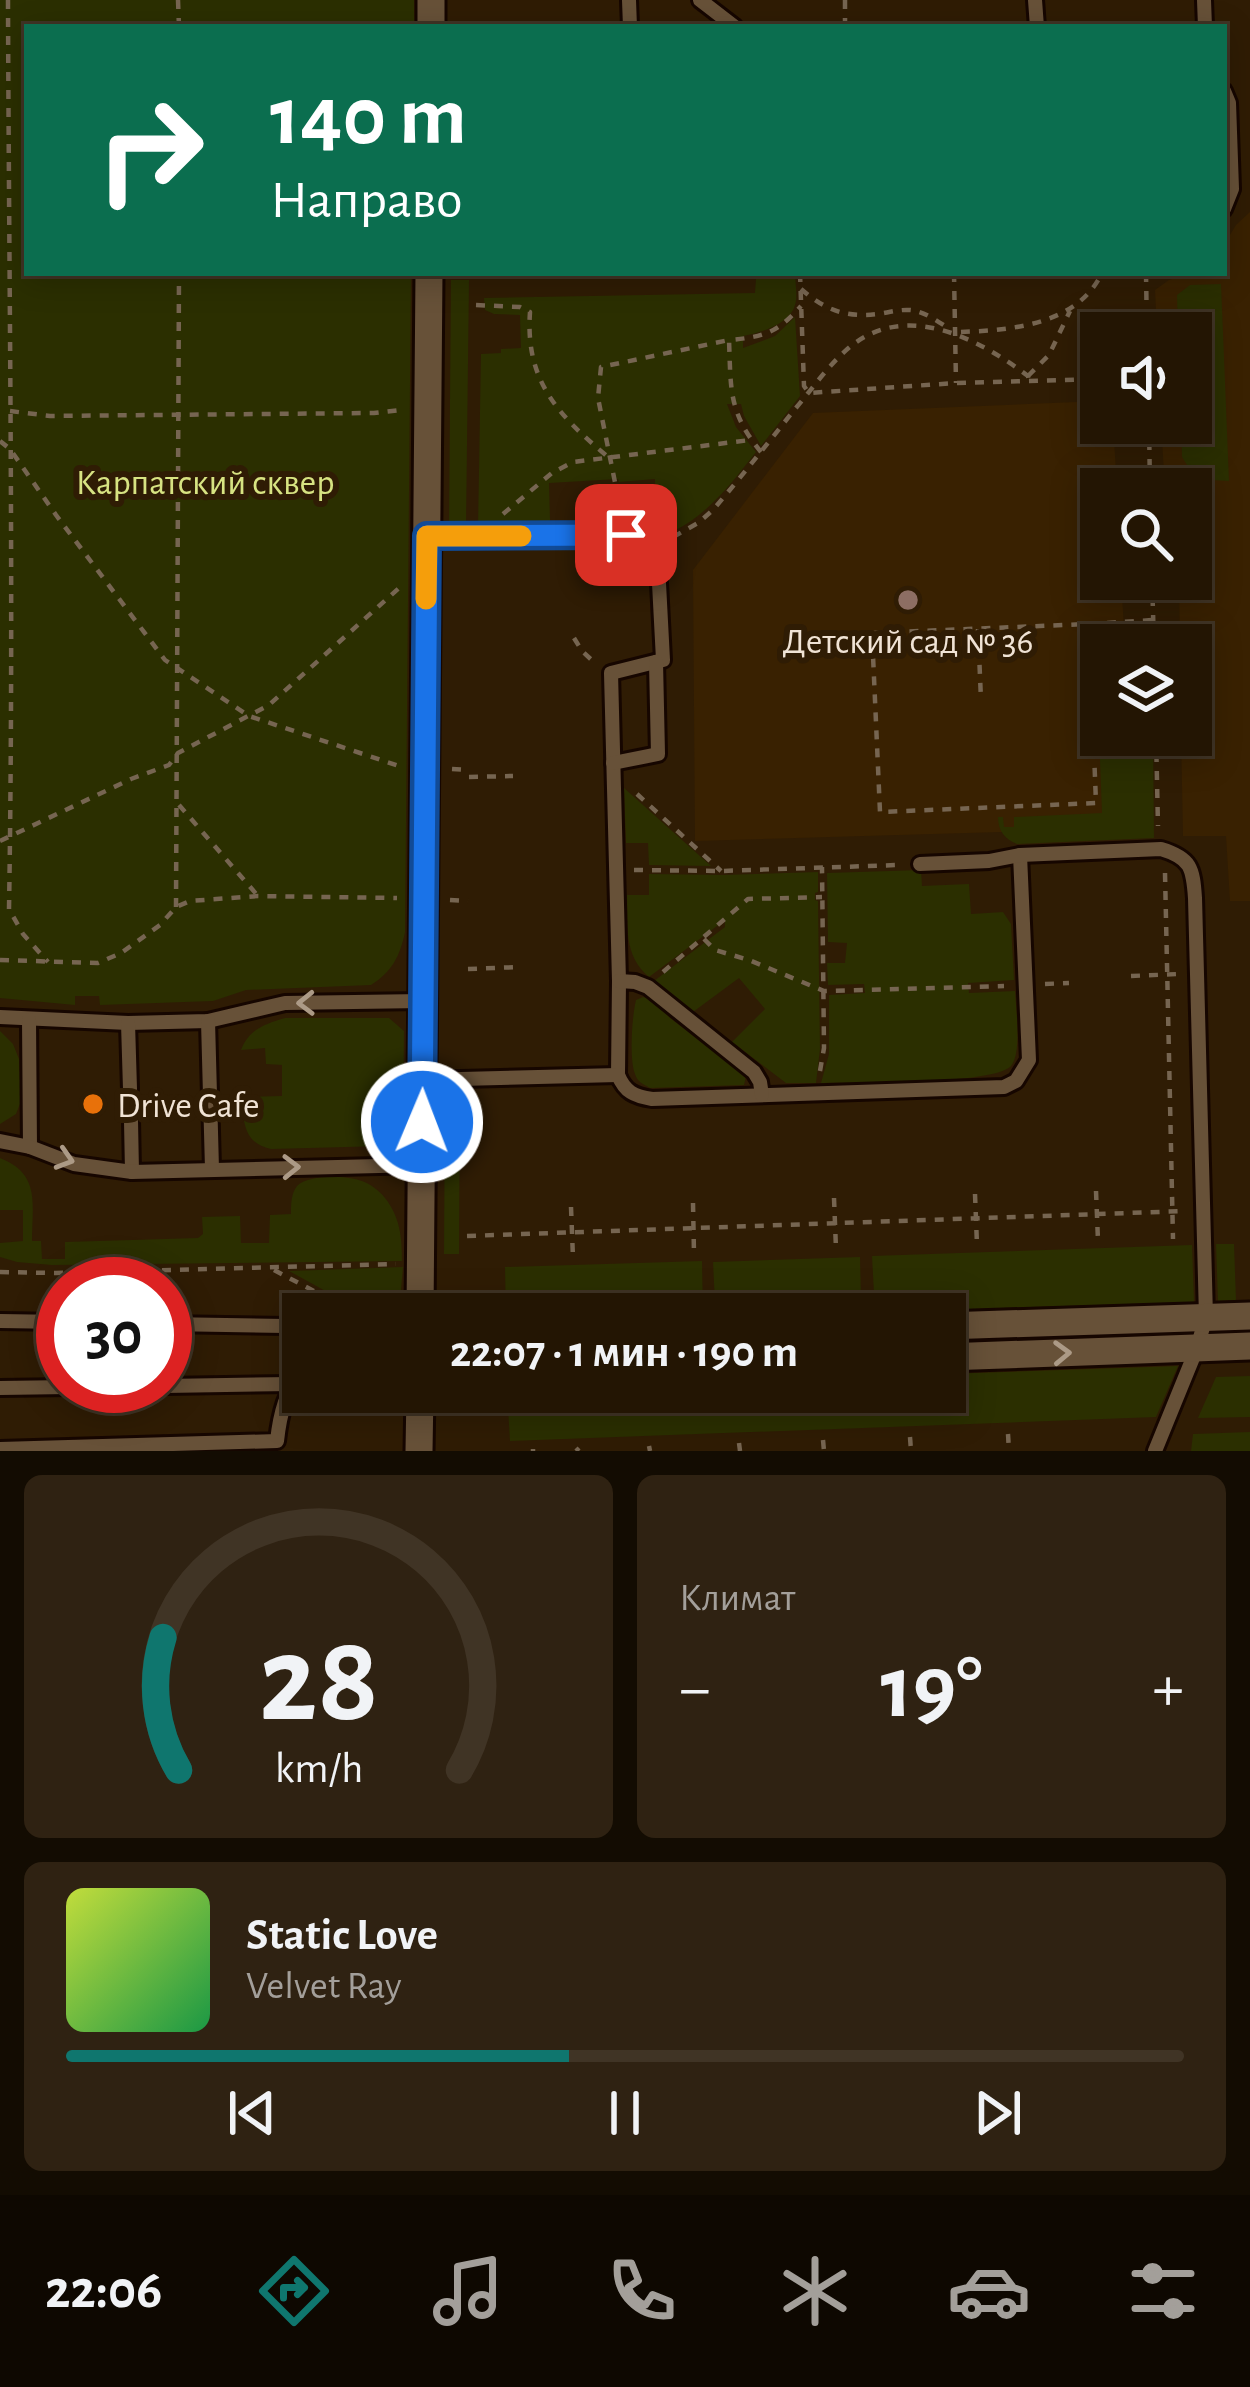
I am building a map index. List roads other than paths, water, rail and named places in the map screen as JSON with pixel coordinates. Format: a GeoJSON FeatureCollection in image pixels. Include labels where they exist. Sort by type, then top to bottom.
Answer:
{"type":"FeatureCollection","features":[{"type":"Feature","properties":{"kind":"street"},"geometry":{"type":"LineString","coordinates":[[420,1293],[429,276]]}},
{"type":"Feature","properties":{"kind":"street"},"geometry":{"type":"LineString","coordinates":[[966,1325],[1250,1316]]}},
{"type":"Feature","properties":{"kind":"street"},"geometry":{"type":"LineString","coordinates":[[966,1356],[1250,1346]]}},
{"type":"Feature","properties":{"kind":"street"},"geometry":{"type":"LineString","coordinates":[[419,1451],[420,1413]]}},
{"type":"Feature","properties":{"kind":"lane"},"geometry":{"type":"LineString","coordinates":[[700,0],[732,24]]}},
{"type":"Feature","properties":{"kind":"lane"},"geometry":{"type":"LineString","coordinates":[[1227,98],[1232,148],[1232,189],[1227,201]]}},
{"type":"Feature","properties":{"kind":"lane"},"geometry":{"type":"LineString","coordinates":[[1232,148],[1250,147]]}},
{"type":"Feature","properties":{"kind":"lane"},"geometry":{"type":"LineString","coordinates":[[427,536],[652,535],[658,545],[663,660],[611,674],[620,981],[618,1075],[623,1088],[635,1096],[652,1100],[1004,1087],[1016,1082],[1029,1060],[1020,855]]}},
{"type":"Feature","properties":{"kind":"lane"},"geometry":{"type":"LineString","coordinates":[[613,769],[658,754],[656,662]]}},
{"type":"Feature","properties":{"kind":"lane"},"geometry":{"type":"LineString","coordinates":[[920,864],[1161,849],[1188,863],[1193,876],[1197,974],[1206,1317],[1155,1451]]}},
{"type":"Feature","properties":{"kind":"lane"},"geometry":{"type":"LineString","coordinates":[[620,981],[645,986],[754,1072],[762,1095]]}},
{"type":"Feature","properties":{"kind":"lane"},"geometry":{"type":"LineString","coordinates":[[0,1017],[208,1021],[285,1003],[423,1001]]}},
{"type":"Feature","properties":{"kind":"lane"},"geometry":{"type":"LineString","coordinates":[[29,1020],[30,1147]]}},
{"type":"Feature","properties":{"kind":"lane"},"geometry":{"type":"LineString","coordinates":[[208,1021],[212,1169]]}},
{"type":"Feature","properties":{"kind":"lane"},"geometry":{"type":"LineString","coordinates":[[128,1023],[130,1089]]}},
{"type":"Feature","properties":{"kind":"lane"},"geometry":{"type":"LineString","coordinates":[[422,1080],[618,1075]]}},
{"type":"Feature","properties":{"kind":"lane"},"geometry":{"type":"LineString","coordinates":[[130,1121],[132,1172]]}},
{"type":"Feature","properties":{"kind":"lane"},"geometry":{"type":"LineString","coordinates":[[0,1141],[74,1164],[132,1172],[421,1165]]}},
{"type":"Feature","properties":{"kind":"lane"},"geometry":{"type":"LineString","coordinates":[[0,1321],[36,1322]]}},
{"type":"Feature","properties":{"kind":"lane"},"geometry":{"type":"LineString","coordinates":[[192,1324],[282,1326]]}},
{"type":"Feature","properties":{"kind":"lane"},"geometry":{"type":"LineString","coordinates":[[192,1386],[282,1384]]}},
{"type":"Feature","properties":{"kind":"lane"},"geometry":{"type":"LineString","coordinates":[[0,1388],[36,1387]]}},
{"type":"Feature","properties":{"kind":"lane"},"geometry":{"type":"LineString","coordinates":[[0,1449],[277,1441],[282,1408]]}},
{"type":"Feature","properties":{"kind":"place","name":"Детский сад № 36"},"geometry":{"type":"Point","coordinates":[908,600]}},
{"type":"Feature","properties":{"kind":"place","name":"Drive Cafe"},"geometry":{"type":"Point","coordinates":[93,1104]}},
{"type":"Feature","properties":{"kind":"park label","name":"Карпатский сквер"},"geometry":{"type":"Point","coordinates":[205,481]}}]}
